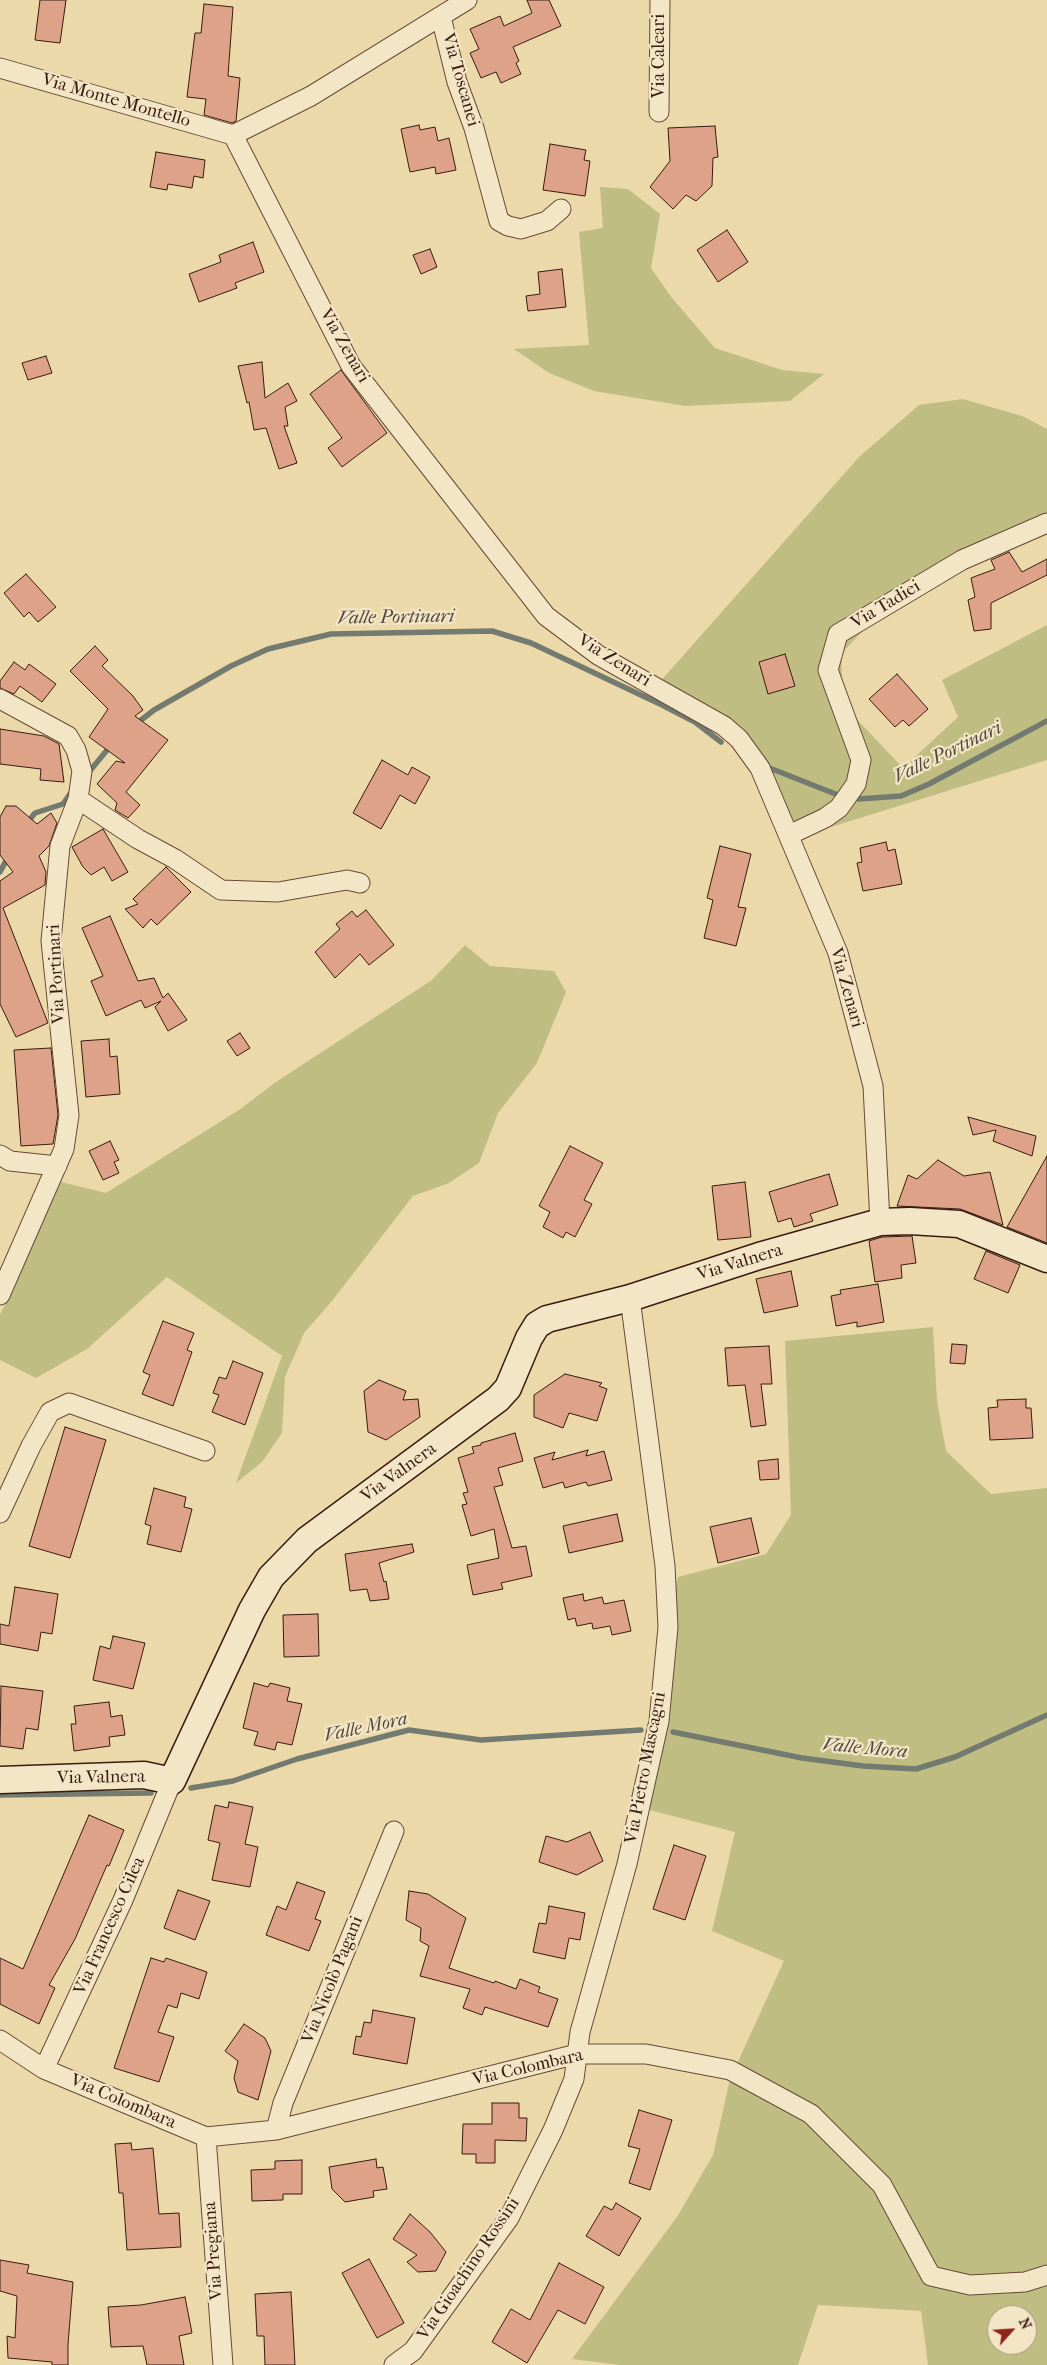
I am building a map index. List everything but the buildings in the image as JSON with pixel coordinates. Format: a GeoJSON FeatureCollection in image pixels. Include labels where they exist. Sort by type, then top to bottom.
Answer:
{"type":"FeatureCollection","features":[{"type":"Feature","properties":{"kind":"street"},"geometry":{"type":"LineString","coordinates":[[441,17],[467,0]]}},
{"type":"Feature","properties":{"kind":"street","name":"Via Caleari"},"geometry":{"type":"LineString","coordinates":[[659,112],[660,0]]}},
{"type":"Feature","properties":{"kind":"street","name":"Via Toscanei"},"geometry":{"type":"LineString","coordinates":[[233,135],[311,96],[441,17],[457,82],[474,128],[499,221],[522,229],[547,221],[561,209]]}},
{"type":"Feature","properties":{"kind":"street","name":"Via Monte Montello"},"geometry":{"type":"LineString","coordinates":[[0,68],[233,135]]}},
{"type":"Feature","properties":{"kind":"street","name":"Via Zenari"},"geometry":{"type":"LineString","coordinates":[[233,135],[351,366],[546,616],[598,655],[724,726],[739,739],[760,768],[838,954],[873,1086],[880,1222]]}},
{"type":"Feature","properties":{"kind":"street","name":"Via Tadiei"},"geometry":{"type":"LineString","coordinates":[[789,835],[824,818],[838,808],[856,784],[861,760],[828,670],[838,634],[962,560],[1047,524]]}},
{"type":"Feature","properties":{"kind":"street","name":"Via Portinari"},"geometry":{"type":"LineString","coordinates":[[0,699],[68,736],[76,750],[82,772],[78,799],[60,846],[51,941],[69,1116],[64,1149],[0,1295]]}},
{"type":"Feature","properties":{"kind":"street"},"geometry":{"type":"LineString","coordinates":[[78,799],[138,839],[175,859],[221,890],[278,892],[346,880],[360,882]]}},
{"type":"Feature","properties":{"kind":"street"},"geometry":{"type":"LineString","coordinates":[[0,1155],[10,1161],[57,1166]]}},
{"type":"Feature","properties":{"kind":"street","name":"Via Valnera"},"geometry":{"type":"LineString","coordinates":[[0,1780],[144,1775],[172,1781],[252,1610],[271,1577],[307,1540],[498,1399],[508,1388],[529,1338],[537,1325],[547,1319],[630,1298],[759,1256],[880,1222],[910,1221],[958,1224],[1047,1259]]}},
{"type":"Feature","properties":{"kind":"street","name":"Via Pietro Mascagni"},"geometry":{"type":"LineString","coordinates":[[577,2054],[580,2032],[627,1864],[659,1721],[668,1627],[665,1566],[630,1298]]}},
{"type":"Feature","properties":{"kind":"street"},"geometry":{"type":"LineString","coordinates":[[0,1513],[31,1446],[50,1412],[69,1403],[205,1451]]}},
{"type":"Feature","properties":{"kind":"street","name":"Via Francesco Cilea"},"geometry":{"type":"LineString","coordinates":[[44,2069],[123,1900],[172,1781]]}},
{"type":"Feature","properties":{"kind":"street","name":"Via Nicolò Pagani"},"geometry":{"type":"LineString","coordinates":[[276,2130],[283,2103],[394,1831]]}},
{"type":"Feature","properties":{"kind":"street","name":"Via Colombara"},"geometry":{"type":"LineString","coordinates":[[0,2040],[44,2069],[206,2136],[276,2130],[577,2054],[646,2054],[730,2070],[812,2114],[882,2186],[931,2276],[970,2285],[1025,2282],[1047,2275]]}},
{"type":"Feature","properties":{"kind":"street","name":"Via Gioachino Rossini"},"geometry":{"type":"LineString","coordinates":[[394,2365],[413,2351],[509,2218],[553,2130],[574,2079],[577,2054]]}},
{"type":"Feature","properties":{"kind":"street","name":"Via Pregiana"},"geometry":{"type":"LineString","coordinates":[[206,2136],[222,2365]]}},
{"type":"Feature","properties":{"kind":"shaded area"},"geometry":{"type":"Polygon","coordinates":[[[600,187],[628,189],[660,214],[651,268],[672,298],[715,348],[782,370],[824,374],[790,401],[685,406],[594,391],[549,373],[514,349],[589,345],[579,232],[603,228],[600,187]]]}},
{"type":"Feature","properties":{"kind":"shaded area"},"geometry":{"type":"Polygon","coordinates":[[[963,399],[1022,416],[1047,429],[1047,526],[874,619],[841,654],[843,693],[849,711],[903,768],[958,717],[942,680],[1047,625],[1047,760],[789,840],[759,771],[720,729],[658,684],[859,457],[919,405],[963,399]]]}},
{"type":"Feature","properties":{"kind":"shaded area"},"geometry":{"type":"Polygon","coordinates":[[[465,945],[490,966],[554,971],[566,992],[537,1063],[498,1113],[479,1163],[449,1183],[413,1196],[332,1301],[304,1333],[285,1377],[282,1433],[262,1462],[236,1483],[282,1356],[167,1277],[87,1349],[36,1378],[0,1360],[0,1315],[61,1182],[106,1193],[239,1110],[276,1082],[432,980],[465,945]]]}},
{"type":"Feature","properties":{"kind":"shaded area"},"geometry":{"type":"Polygon","coordinates":[[[933,1327],[937,1401],[946,1451],[991,1494],[1047,1488],[1047,2365],[928,2365],[921,2311],[818,2305],[798,2365],[620,2365],[572,2359],[677,2217],[713,2155],[730,2079],[784,1961],[712,1931],[735,1832],[630,1805],[647,1742],[658,1638],[678,1577],[766,1554],[791,1515],[785,1341],[933,1327]]]}},
{"type":"Feature","properties":{"kind":"waterway","name":"Valle Portinari"},"geometry":{"type":"LineString","coordinates":[[136,724],[154,710],[231,666],[268,649],[331,634],[492,631],[531,643],[662,705],[695,722],[721,742]]}},
{"type":"Feature","properties":{"kind":"waterway","name":"Valle Portinari"},"geometry":{"type":"LineString","coordinates":[[859,799],[901,796],[929,784],[1047,721]]}},
{"type":"Feature","properties":{"kind":"waterway","name":"Valle Portinari"},"geometry":{"type":"LineString","coordinates":[[89,772],[112,744]]}},
{"type":"Feature","properties":{"kind":"waterway","name":"Valle Portinari"},"geometry":{"type":"LineString","coordinates":[[767,767],[838,795]]}},
{"type":"Feature","properties":{"kind":"waterway","name":"Valle Portinari"},"geometry":{"type":"LineString","coordinates":[[27,823],[35,813],[63,804],[72,791]]}},
{"type":"Feature","properties":{"kind":"waterway","name":"Valle Portinari"},"geometry":{"type":"LineString","coordinates":[[0,872],[9,855]]}},
{"type":"Feature","properties":{"kind":"waterway","name":"Valle Mora"},"geometry":{"type":"LineString","coordinates":[[673,1732],[802,1758],[863,1766],[916,1769],[955,1757],[1047,1715]]}},
{"type":"Feature","properties":{"kind":"waterway","name":"Valle Mora"},"geometry":{"type":"LineString","coordinates":[[191,1788],[233,1781],[297,1759],[409,1730],[481,1740],[641,1730]]}},
{"type":"Feature","properties":{"kind":"waterway","name":"Valle Mora"},"geometry":{"type":"LineString","coordinates":[[0,1795],[151,1793]]}}]}
